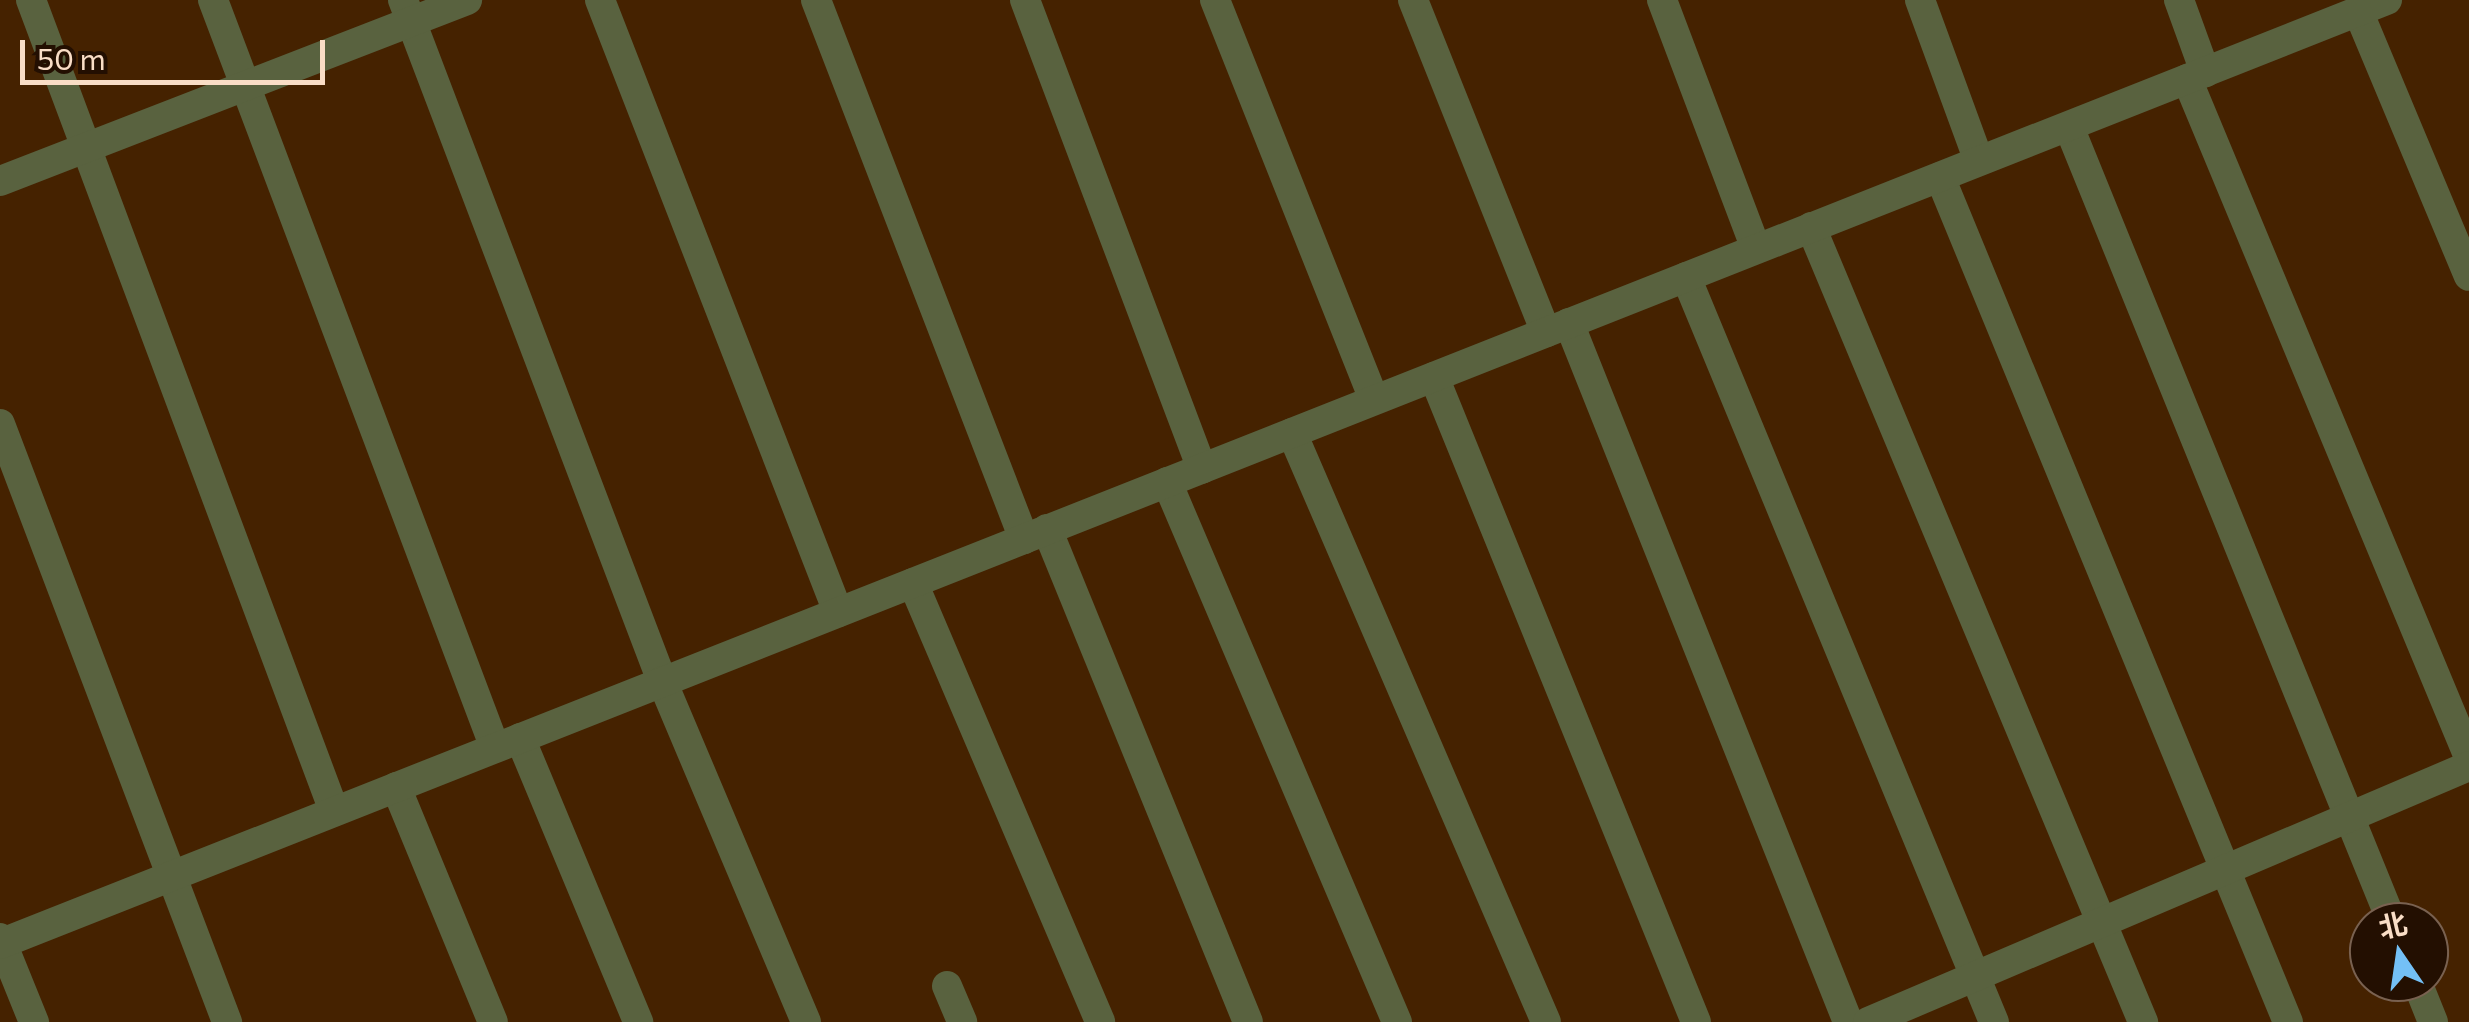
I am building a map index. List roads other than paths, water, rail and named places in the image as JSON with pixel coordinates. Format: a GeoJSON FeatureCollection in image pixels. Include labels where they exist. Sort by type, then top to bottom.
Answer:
{"type":"FeatureCollection","features":[{"type":"Feature","properties":{"kind":"street"},"geometry":{"type":"LineString","coordinates":[[31,0],[334,811]]}},
{"type":"Feature","properties":{"kind":"street"},"geometry":{"type":"LineString","coordinates":[[213,0],[244,87],[507,743],[638,1022]]}},
{"type":"Feature","properties":{"kind":"street"},"geometry":{"type":"LineString","coordinates":[[0,182],[244,87],[407,11],[467,0]]}},
{"type":"Feature","properties":{"kind":"street"},"geometry":{"type":"LineString","coordinates":[[600,0],[838,612]]}},
{"type":"Feature","properties":{"kind":"street"},"geometry":{"type":"LineString","coordinates":[[816,0],[1035,534],[1248,1022]]}},
{"type":"Feature","properties":{"kind":"street"},"geometry":{"type":"LineString","coordinates":[[1025,0],[1202,469]]}},
{"type":"Feature","properties":{"kind":"street"},"geometry":{"type":"LineString","coordinates":[[1215,0],[1374,400]]}},
{"type":"Feature","properties":{"kind":"street"},"geometry":{"type":"LineString","coordinates":[[1412,0],[1557,328],[1848,1022]]}},
{"type":"Feature","properties":{"kind":"street"},"geometry":{"type":"LineString","coordinates":[[1662,0],[1756,249]]}},
{"type":"Feature","properties":{"kind":"street"},"geometry":{"type":"LineString","coordinates":[[1920,0],[1979,160]]}},
{"type":"Feature","properties":{"kind":"street"},"geometry":{"type":"LineString","coordinates":[[2178,0],[2196,76],[2469,757]]}},
{"type":"Feature","properties":{"kind":"street"},"geometry":{"type":"LineString","coordinates":[[34,1022],[1,941],[2372,6],[2469,276]]}},
{"type":"Feature","properties":{"kind":"street"},"geometry":{"type":"LineString","coordinates":[[407,11],[662,681],[806,1022]]}},
{"type":"Feature","properties":{"kind":"street"},"geometry":{"type":"LineString","coordinates":[[2069,126],[2384,902]]}},
{"type":"Feature","properties":{"kind":"street"},"geometry":{"type":"LineString","coordinates":[[1940,177],[2288,1022]]}},
{"type":"Feature","properties":{"kind":"street"},"geometry":{"type":"LineString","coordinates":[[1812,227],[2143,1022]]}},
{"type":"Feature","properties":{"kind":"street"},"geometry":{"type":"LineString","coordinates":[[1686,277],[1994,1022]]}},
{"type":"Feature","properties":{"kind":"street"},"geometry":{"type":"LineString","coordinates":[[1434,377],[1696,1022]]}},
{"type":"Feature","properties":{"kind":"street"},"geometry":{"type":"LineString","coordinates":[[0,424],[227,1022]]}},
{"type":"Feature","properties":{"kind":"street"},"geometry":{"type":"LineString","coordinates":[[1292,432],[1546,1022]]}},
{"type":"Feature","properties":{"kind":"street"},"geometry":{"type":"LineString","coordinates":[[1167,482],[1397,1022]]}},
{"type":"Feature","properties":{"kind":"street"},"geometry":{"type":"LineString","coordinates":[[913,582],[1100,1022]]}},
{"type":"Feature","properties":{"kind":"street"},"geometry":{"type":"LineString","coordinates":[[1868,1022],[2469,766]]}},
{"type":"Feature","properties":{"kind":"street"},"geometry":{"type":"LineString","coordinates":[[396,786],[493,1022]]}},
{"type":"Feature","properties":{"kind":"street"},"geometry":{"type":"LineString","coordinates":[[947,986],[962,1022]]}}]}
